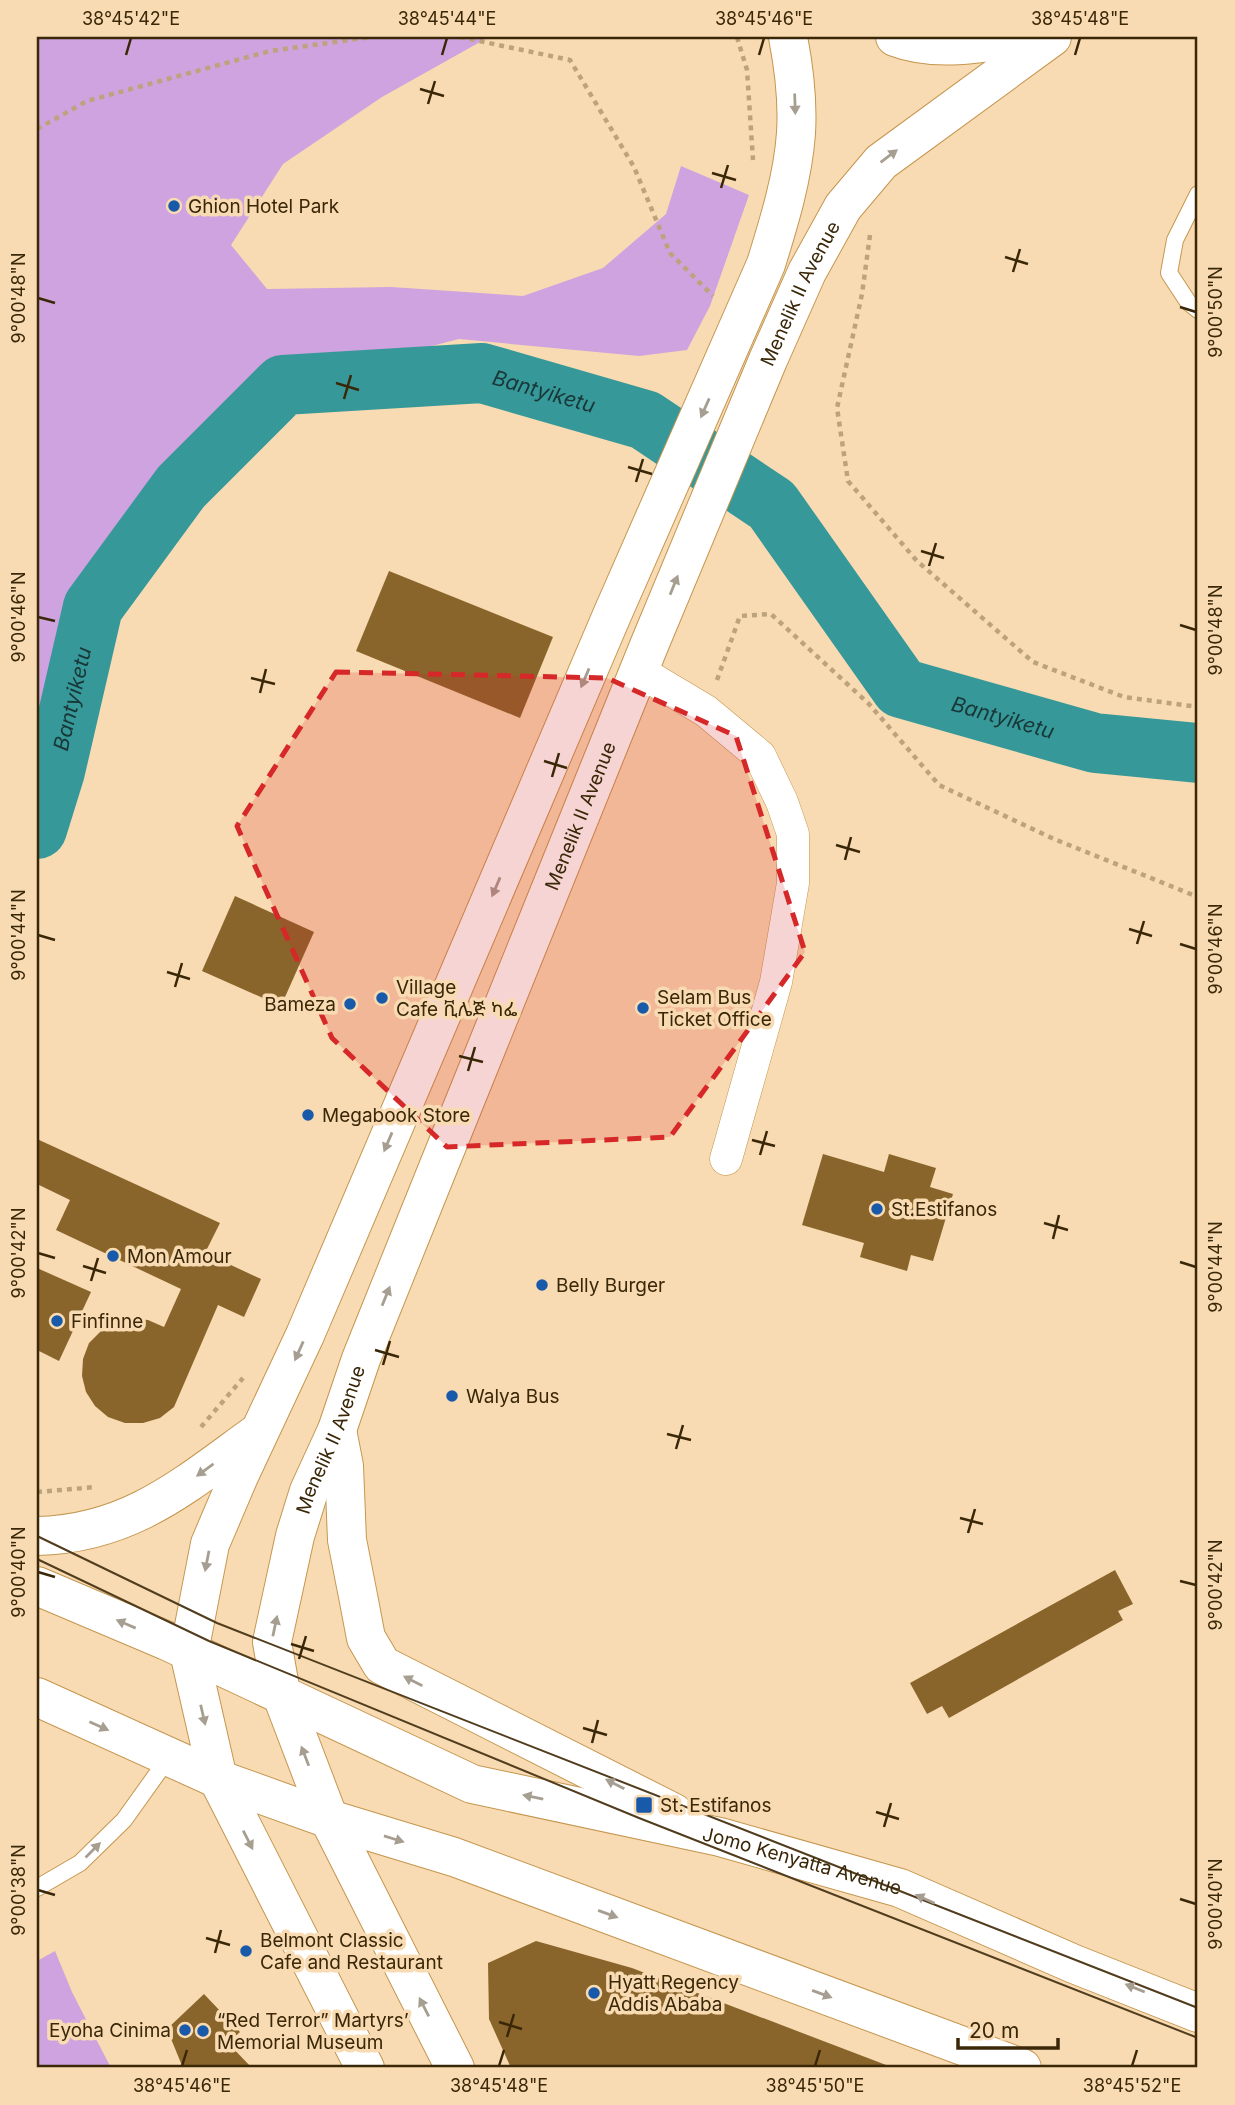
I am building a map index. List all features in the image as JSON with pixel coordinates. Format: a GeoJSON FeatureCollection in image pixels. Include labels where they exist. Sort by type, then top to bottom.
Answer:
{"type":"FeatureCollection","features":[{"type":"Feature","properties":{"kind":"main road","name":"Menelik II Avenue"},"geometry":{"type":"LineString","coordinates":[[189,1651],[210,1544],[327,1287],[612,615],[766,264],[787,183],[796,133],[794,65],[788,37]]}},
{"type":"Feature","properties":{"kind":"main road"},"geometry":{"type":"LineString","coordinates":[[895,37],[905,41],[968,47],[1020,37]]}},
{"type":"Feature","properties":{"kind":"main road","name":"Menelik II Avenue"},"geometry":{"type":"LineString","coordinates":[[455,2068],[329,1819],[281,1693],[272,1642],[299,1525],[309,1491],[337,1430],[366,1347],[644,660],[807,272],[843,206],[881,162],[1052,37]]}},
{"type":"Feature","properties":{"kind":"main road"},"geometry":{"type":"LineString","coordinates":[[37,1536],[62,1536],[120,1522],[166,1499],[261,1430]]}},
{"type":"Feature","properties":{"kind":"main road"},"geometry":{"type":"LineString","coordinates":[[337,1430],[344,1466],[347,1540],[366,1637],[382,1665],[720,1837]]}},
{"type":"Feature","properties":{"kind":"main road","name":"Jomo Kenyatta Avenue"},"geometry":{"type":"LineString","coordinates":[[37,1586],[189,1651],[472,1784],[720,1837],[900,1888],[1074,1964],[1198,2013]]}},
{"type":"Feature","properties":{"kind":"main road"},"geometry":{"type":"LineString","coordinates":[[189,1651],[218,1779],[365,2068]]}},
{"type":"Feature","properties":{"kind":"main road"},"geometry":{"type":"LineString","coordinates":[[37,1697],[218,1779],[329,1819],[454,1857],[1021,2068]]}},
{"type":"Feature","properties":{"kind":"street"},"geometry":{"type":"LineString","coordinates":[[644,660],[760,756],[782,802],[793,834],[793,883],[776,982],[726,1158]]}},
{"type":"Feature","properties":{"kind":"lane"},"geometry":{"type":"LineString","coordinates":[[1198,194],[1175,240],[1170,273],[1188,302],[1198,310]]}},
{"type":"Feature","properties":{"kind":"lane"},"geometry":{"type":"LineString","coordinates":[[37,1888],[80,1863],[115,1828],[169,1757]]}},
{"type":"Feature","properties":{"kind":"path"},"geometry":{"type":"LineString","coordinates":[[37,129],[87,101],[270,51],[371,37]]}},
{"type":"Feature","properties":{"kind":"path"},"geometry":{"type":"LineString","coordinates":[[460,37],[570,60],[634,167],[670,253],[717,300]]}},
{"type":"Feature","properties":{"kind":"path"},"geometry":{"type":"LineString","coordinates":[[737,37],[747,70],[754,157],[752,170]]}},
{"type":"Feature","properties":{"kind":"path"},"geometry":{"type":"LineString","coordinates":[[871,228],[862,294],[837,408],[848,481],[917,561],[1033,662],[1124,697],[1198,707]]}},
{"type":"Feature","properties":{"kind":"path"},"geometry":{"type":"LineString","coordinates":[[706,711],[740,616],[771,614],[869,704],[939,785],[1054,839],[1198,897]]}},
{"type":"Feature","properties":{"kind":"highlighted area"},"geometry":{"type":"Polygon","coordinates":[[[336,672],[607,678],[736,736],[805,952],[670,1137],[447,1147],[332,1038],[237,826],[336,672]]]}},
{"type":"Feature","properties":{"kind":"shaded area"},"geometry":{"type":"Polygon","coordinates":[[[37,37],[489,37],[382,97],[283,164],[231,245],[267,289],[391,287],[523,296],[603,268],[666,214],[681,166],[749,195],[710,306],[687,350],[639,356],[459,339],[326,373],[213,437],[133,560],[97,685],[55,794],[37,830],[37,37]]]}},
{"type":"Feature","properties":{"kind":"shaded area"},"geometry":{"type":"Polygon","coordinates":[[[55,1951],[72,1992],[111,2068],[37,2068],[37,1961],[55,1951]]]}},
{"type":"Feature","properties":{"kind":"building"},"geometry":{"type":"Polygon","coordinates":[[[389,571],[553,637],[520,718],[356,651],[389,571]]]}},
{"type":"Feature","properties":{"kind":"building"},"geometry":{"type":"Polygon","coordinates":[[[235,896],[314,932],[281,1006],[202,971],[235,896]]]}},
{"type":"Feature","properties":{"kind":"building"},"geometry":{"type":"Polygon","coordinates":[[[37,1139],[220,1223],[205,1253],[261,1279],[244,1317],[218,1305],[174,1407],[160,1418],[143,1423],[125,1423],[108,1417],[95,1406],[86,1392],[82,1376],[83,1359],[89,1343],[115,1322],[131,1318],[148,1320],[164,1327],[181,1289],[56,1230],[70,1200],[37,1184],[37,1139]]]}},
{"type":"Feature","properties":{"kind":"building","name":"St.Estifanos"},"geometry":{"type":"Polygon","coordinates":[[[823,1154],[884,1172],[889,1154],[936,1168],[930,1187],[953,1194],[933,1261],[911,1255],[907,1271],[860,1257],[864,1243],[802,1225],[823,1154]]]}},
{"type":"Feature","properties":{"kind":"building","name":"Finfinne"},"geometry":{"type":"Polygon","coordinates":[[[37,1268],[91,1292],[59,1361],[37,1350],[37,1268]]]}},
{"type":"Feature","properties":{"kind":"building"},"geometry":{"type":"Polygon","coordinates":[[[1115,1570],[1133,1604],[1118,1611],[1123,1620],[949,1718],[942,1706],[927,1714],[910,1683],[1115,1570]]]}},
{"type":"Feature","properties":{"kind":"building","name":"Hyatt Regency Addis Ababa"},"geometry":{"type":"Polygon","coordinates":[[[536,1941],[632,1968],[894,2068],[511,2068],[489,2019],[488,1963],[536,1941]]]}},
{"type":"Feature","properties":{"kind":"building","name":"“Red Terror” Martyrs’ Memorial Museum"},"geometry":{"type":"Polygon","coordinates":[[[204,1994],[240,2032],[228,2043],[252,2068],[183,2068],[167,2029],[204,1994]]]}},
{"type":"Feature","properties":{"kind":"waterway","name":"Bantyiketu"},"geometry":{"type":"LineString","coordinates":[[37,829],[55,771],[93,607],[181,487],[283,385],[482,373],[645,420],[772,505],[901,688],[1095,743],[1198,753]]}},
{"type":"Feature","properties":{"kind":"tram line"},"geometry":{"type":"LineString","coordinates":[[37,1536],[217,1623],[1198,2008]]}},
{"type":"Feature","properties":{"kind":"tram line"},"geometry":{"type":"LineString","coordinates":[[37,1559],[209,1641],[639,1818],[1198,2038]]}},
{"type":"Feature","properties":{"kind":"place","name":"Ghion Hotel Park"},"geometry":{"type":"Point","coordinates":[174,206]}},
{"type":"Feature","properties":{"kind":"place","name":"Village Cafe ቪሌጅ ካፌ"},"geometry":{"type":"Point","coordinates":[382,998]}},
{"type":"Feature","properties":{"kind":"place","name":"Bameza"},"geometry":{"type":"Point","coordinates":[350,1004]}},
{"type":"Feature","properties":{"kind":"place","name":"Selam Bus Ticket Office"},"geometry":{"type":"Point","coordinates":[643,1008]}},
{"type":"Feature","properties":{"kind":"place","name":"Megabook Store"},"geometry":{"type":"Point","coordinates":[308,1115]}},
{"type":"Feature","properties":{"kind":"place","name":"St.Estifanos"},"geometry":{"type":"Point","coordinates":[877,1209]}},
{"type":"Feature","properties":{"kind":"place","name":"Mon Amour"},"geometry":{"type":"Point","coordinates":[113,1256]}},
{"type":"Feature","properties":{"kind":"place","name":"Belly Burger"},"geometry":{"type":"Point","coordinates":[542,1285]}},
{"type":"Feature","properties":{"kind":"place","name":"Finfinne"},"geometry":{"type":"Point","coordinates":[57,1321]}},
{"type":"Feature","properties":{"kind":"place","name":"Walya Bus"},"geometry":{"type":"Point","coordinates":[452,1396]}},
{"type":"Feature","properties":{"kind":"place","name":"St. Estifanos"},"geometry":{"type":"Point","coordinates":[644,1805]}},
{"type":"Feature","properties":{"kind":"place","name":"Belmont Classic Cafe and Restaurant"},"geometry":{"type":"Point","coordinates":[246,1951]}},
{"type":"Feature","properties":{"kind":"place","name":"Hyatt Regency Addis Ababa"},"geometry":{"type":"Point","coordinates":[594,1993]}},
{"type":"Feature","properties":{"kind":"place","name":"Eyoha Cinima"},"geometry":{"type":"Point","coordinates":[185,2030]}},
{"type":"Feature","properties":{"kind":"place","name":"“Red Terror” Martyrs’ Memorial Museum"},"geometry":{"type":"Point","coordinates":[203,2031]}}]}
